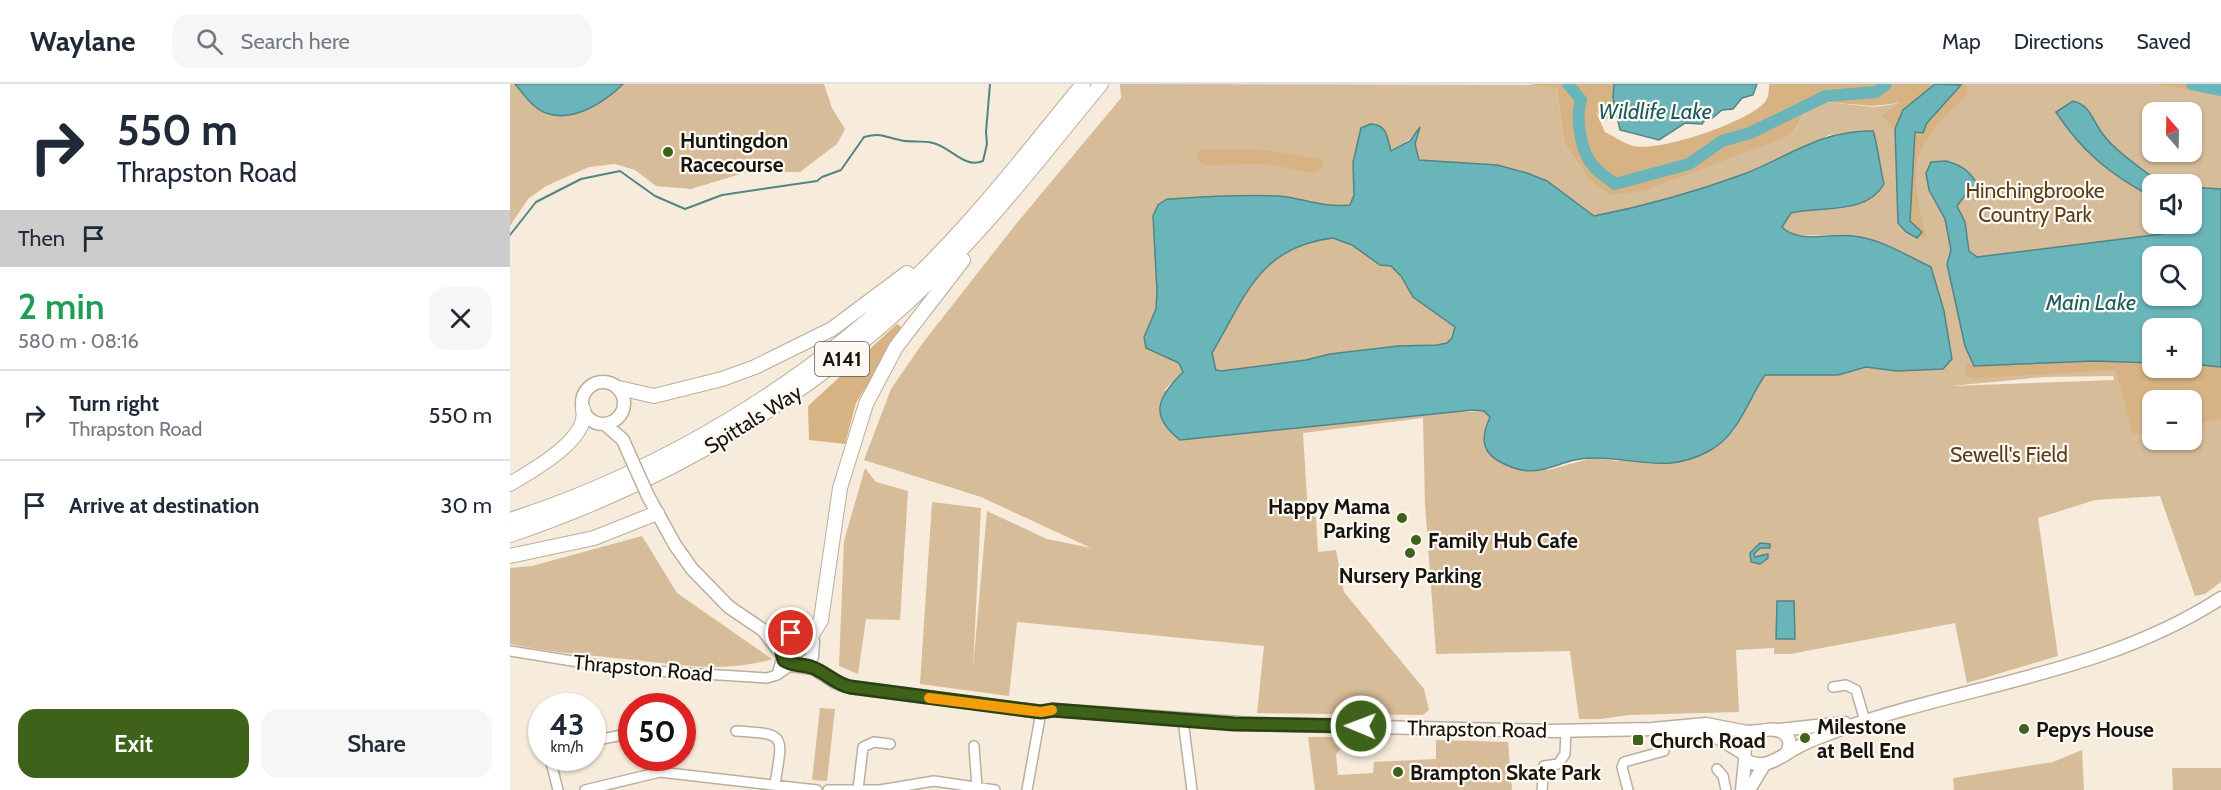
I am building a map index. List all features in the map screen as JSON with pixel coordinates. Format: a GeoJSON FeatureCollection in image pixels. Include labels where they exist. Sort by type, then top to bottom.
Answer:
{"type":"FeatureCollection","features":[{"type":"Feature","properties":{"kind":"highway","name":"Spittals Way"},"geometry":{"type":"LineString","coordinates":[[510,520],[578,495],[636,469],[693,440],[776,389],[878,311],[932,260],[987,201],[1083,84]]}},
{"type":"Feature","properties":{"kind":"highway","name":"Spittals Way"},"geometry":{"type":"LineString","coordinates":[[510,535],[585,508],[670,469],[731,435],[790,397],[846,356],[925,286],[974,236],[1101,84]]}},
{"type":"Feature","properties":{"kind":"highway"},"geometry":{"type":"LineString","coordinates":[[812,644],[821,620],[840,488],[866,405],[896,347],[994,222],[1019,183]]}},
{"type":"Feature","properties":{"kind":"highway"},"geometry":{"type":"LineString","coordinates":[[619,388],[654,396],[668,394],[723,379],[782,356],[832,328],[887,289],[987,201]]}},
{"type":"Feature","properties":{"kind":"highway"},"geometry":{"type":"LineString","coordinates":[[510,484],[543,463],[578,432],[584,424],[583,409]]}},
{"type":"Feature","properties":{"kind":"highway"},"geometry":{"type":"LineString","coordinates":[[510,556],[594,538],[657,513]]}},
{"type":"Feature","properties":{"kind":"main road"},"geometry":{"type":"LineString","coordinates":[[623,441],[605,424],[593,421],[583,409],[582,399],[586,390],[595,383],[611,383],[619,388],[624,405],[620,416],[623,441],[657,513],[692,569],[729,607],[763,630],[789,660],[809,662],[812,644]]}},
{"type":"Feature","properties":{"kind":"main road"},"geometry":{"type":"LineString","coordinates":[[605,424],[620,416]]}},
{"type":"Feature","properties":{"kind":"main road"},"geometry":{"type":"LineString","coordinates":[[1749,790],[1764,765],[1809,741],[1864,722],[2088,661],[2146,640],[2184,621],[2221,598]]}},
{"type":"Feature","properties":{"kind":"main road"},"geometry":{"type":"LineString","coordinates":[[763,630],[789,633],[797,631],[812,644],[828,677]]}},
{"type":"Feature","properties":{"kind":"main road"},"geometry":{"type":"LineString","coordinates":[[789,633],[780,645],[789,660]]}},
{"type":"Feature","properties":{"kind":"main road","name":"Thrapston Road"},"geometry":{"type":"LineString","coordinates":[[789,660],[850,687],[1041,712],[1053,710],[1253,724],[1566,730],[1663,728],[1715,736],[1744,756],[1764,765]]}},
{"type":"Feature","properties":{"kind":"main road","name":"Thrapston Road"},"geometry":{"type":"LineString","coordinates":[[1663,728],[1706,724],[1747,732],[1864,722]]}},
{"type":"Feature","properties":{"kind":"main road"},"geometry":{"type":"LineString","coordinates":[[1778,730],[1790,740],[1790,747],[1786,754]]}},
{"type":"Feature","properties":{"kind":"main road"},"geometry":{"type":"LineString","coordinates":[[1742,790],[1747,740],[1760,731]]}},
{"type":"Feature","properties":{"kind":"street","name":"Thrapston Road"},"geometry":{"type":"LineString","coordinates":[[510,651],[622,669],[759,678],[777,675],[789,660]]}},
{"type":"Feature","properties":{"kind":"street"},"geometry":{"type":"LineString","coordinates":[[1833,687],[1846,685],[1856,690],[1864,722]]}},
{"type":"Feature","properties":{"kind":"street"},"geometry":{"type":"LineString","coordinates":[[1027,790],[1041,712]]}},
{"type":"Feature","properties":{"kind":"street"},"geometry":{"type":"LineString","coordinates":[[1183,720],[1192,790]]}},
{"type":"Feature","properties":{"kind":"street"},"geometry":{"type":"LineString","coordinates":[[1542,790],[1544,766],[1558,764],[1565,754],[1566,730]]}},
{"type":"Feature","properties":{"kind":"street"},"geometry":{"type":"LineString","coordinates":[[736,731],[770,733],[777,739],[781,748],[775,784]]}},
{"type":"Feature","properties":{"kind":"street"},"geometry":{"type":"LineString","coordinates":[[858,789],[863,747],[874,742],[890,744]]}},
{"type":"Feature","properties":{"kind":"street"},"geometry":{"type":"LineString","coordinates":[[974,746],[977,787]]}},
{"type":"Feature","properties":{"kind":"street"},"geometry":{"type":"LineString","coordinates":[[1628,790],[1622,767],[1624,762],[1664,751]]}},
{"type":"Feature","properties":{"kind":"street"},"geometry":{"type":"LineString","coordinates":[[1717,769],[1723,776],[1726,790]]}},
{"type":"Feature","properties":{"kind":"street"},"geometry":{"type":"LineString","coordinates":[[553,771],[558,790]]}},
{"type":"Feature","properties":{"kind":"street"},"geometry":{"type":"LineString","coordinates":[[585,790],[602,788],[660,772],[817,790]]}},
{"type":"Feature","properties":{"kind":"street"},"geometry":{"type":"LineString","coordinates":[[828,790],[880,790],[934,781],[952,787],[995,790]]}},
{"type":"Feature","properties":{"kind":"green space","name":"Huntingdon Racecourse"},"geometry":{"type":"Polygon","coordinates":[[[510,84],[824,84],[832,108],[845,129],[837,144],[800,172],[747,172],[691,189],[656,186],[635,170],[615,164],[589,167],[546,186],[528,199],[510,226],[510,84]]]}},
{"type":"Feature","properties":{"kind":"green space"},"geometry":{"type":"Polygon","coordinates":[[[1120,84],[1545,85],[1557,88],[1564,143],[1587,177],[1791,135],[1808,109],[1825,102],[1875,107],[1900,103],[1895,128],[1912,84],[2221,84],[2221,582],[2205,594],[2195,596],[2160,496],[2095,500],[2038,518],[2058,656],[1967,683],[1955,623],[1790,654],[1774,654],[1774,648],[1736,650],[1739,712],[1629,715],[1579,719],[1570,651],[1436,654],[1425,504],[1423,418],[1303,433],[1308,514],[1316,517],[1318,552],[1336,550],[1344,592],[1424,689],[1429,710],[1423,715],[1257,713],[1264,646],[1017,622],[1009,696],[920,684],[932,502],[981,508],[973,668],[987,511],[1047,539],[1091,548],[981,497],[864,460],[891,389],[922,344],[1016,224],[1121,98],[1120,84]],[[1419,129],[1412,137],[1389,151],[1353,162],[1354,195],[1350,205],[1321,204],[1264,195],[1167,199],[1156,308],[1144,337],[1146,347],[1179,362],[1183,372],[1164,390],[1343,423],[1420,414],[1484,411],[1490,417],[1486,425],[1548,470],[1592,458],[1617,461],[1733,432],[1765,375],[1838,375],[1866,367],[1897,371],[1933,368],[1926,264],[1831,235],[1790,235],[1782,227],[1791,213],[1884,184],[1877,160],[1876,137],[1860,131],[1829,135],[1745,174],[1645,206],[1594,216],[1547,181],[1527,173],[1497,165],[1419,160],[1415,144],[1419,129]],[[2113,376],[2045,377],[1951,386],[2114,380],[2113,376]]]}},
{"type":"Feature","properties":{"kind":"green space"},"geometry":{"type":"Polygon","coordinates":[[[1333,238],[1352,245],[1380,265],[1391,266],[1401,276],[1413,297],[1455,327],[1452,338],[1447,343],[1437,345],[1398,346],[1330,354],[1306,360],[1215,370],[1212,354],[1257,278],[1270,264],[1287,252],[1308,243],[1333,238]]]}},
{"type":"Feature","properties":{"kind":"green space"},"geometry":{"type":"Polygon","coordinates":[[[865,468],[876,482],[908,491],[900,620],[866,619],[858,674],[839,666],[844,541],[865,468]]]}},
{"type":"Feature","properties":{"kind":"green space"},"geometry":{"type":"Polygon","coordinates":[[[642,536],[677,593],[772,659],[736,666],[681,665],[567,653],[510,644],[510,568],[532,566],[642,536]]]}},
{"type":"Feature","properties":{"kind":"green space"},"geometry":{"type":"Polygon","coordinates":[[[820,708],[835,709],[827,781],[812,780],[820,708]]]}},
{"type":"Feature","properties":{"kind":"green space"},"geometry":{"type":"Polygon","coordinates":[[[1308,737],[1344,737],[1344,746],[1336,754],[1338,775],[1373,773],[1374,762],[1436,759],[1436,740],[1508,742],[1512,790],[1315,790],[1308,737]]]}},
{"type":"Feature","properties":{"kind":"green space"},"geometry":{"type":"Polygon","coordinates":[[[2082,750],[2084,790],[1954,790],[1953,778],[2053,762],[2082,750]]]}},
{"type":"Feature","properties":{"kind":"green space"},"geometry":{"type":"Polygon","coordinates":[[[2172,768],[2221,768],[2221,790],[2173,790],[2172,768]]]}},
{"type":"Feature","properties":{"kind":"shaded area"},"geometry":{"type":"Polygon","coordinates":[[[1528,84],[1614,84],[1613,98],[1619,115],[1612,114],[1605,121],[1596,112],[1605,132],[1630,145],[1646,147],[1703,134],[1741,118],[1765,102],[1769,84],[1935,84],[1903,110],[1895,129],[1882,115],[1899,103],[1873,106],[1825,102],[1807,110],[1791,135],[1643,191],[1609,195],[1587,177],[1564,143],[1557,88],[1528,84]]]}},
{"type":"Feature","properties":{"kind":"shaded area"},"geometry":{"type":"Polygon","coordinates":[[[1961,84],[1965,84],[1968,94],[1934,129],[1919,155],[1916,172],[1926,237],[1917,238],[1922,232],[1910,221],[1916,131],[1923,133],[1927,123],[1961,84]]]}},
{"type":"Feature","properties":{"kind":"shaded area"},"geometry":{"type":"Polygon","coordinates":[[[2152,84],[2221,84],[2221,95],[2152,84]]]}},
{"type":"Feature","properties":{"kind":"shaded area"},"geometry":{"type":"Polygon","coordinates":[[[1199,149],[1267,150],[1321,159],[1323,168],[1313,173],[1266,164],[1203,165],[1197,159],[1199,149]]]}},
{"type":"Feature","properties":{"kind":"shaded area"},"geometry":{"type":"Polygon","coordinates":[[[897,324],[903,328],[856,403],[845,444],[809,440],[808,406],[897,324]]]}},
{"type":"Feature","properties":{"kind":"shaded area"},"geometry":{"type":"Polygon","coordinates":[[[1966,361],[1974,366],[2095,361],[2142,364],[2142,378],[2202,378],[2202,365],[2221,367],[2221,419],[2202,422],[2202,390],[2142,390],[2142,432],[2132,434],[2116,370],[1965,377],[1966,361]]]}},
{"type":"Feature","properties":{"kind":"water"},"geometry":{"type":"Polygon","coordinates":[[[515,84],[623,84],[607,98],[588,109],[567,115],[556,115],[537,108],[515,84]]]}},
{"type":"Feature","properties":{"kind":"water","name":"Wildlife Lake"},"geometry":{"type":"Polygon","coordinates":[[[1614,84],[1757,84],[1753,95],[1742,98],[1733,109],[1722,110],[1711,119],[1707,117],[1702,124],[1685,123],[1659,140],[1620,130],[1613,98],[1614,84]]]}},
{"type":"Feature","properties":{"kind":"water"},"geometry":{"type":"Polygon","coordinates":[[[1935,84],[1961,85],[1927,123],[1923,133],[1915,132],[1910,221],[1922,232],[1917,238],[1906,232],[1898,223],[1895,129],[1903,110],[1935,84]]]}},
{"type":"Feature","properties":{"kind":"water"},"geometry":{"type":"Polygon","coordinates":[[[2073,101],[2086,108],[2118,151],[2148,174],[2142,174],[2142,191],[2110,171],[2087,151],[2056,112],[2073,101]]]}},
{"type":"Feature","properties":{"kind":"water"},"geometry":{"type":"Polygon","coordinates":[[[1370,124],[1380,126],[1387,136],[1391,151],[1410,141],[1420,127],[1415,144],[1419,160],[1497,165],[1527,173],[1547,181],[1594,216],[1670,198],[1726,181],[1821,139],[1854,132],[1873,131],[1884,184],[1876,194],[1867,201],[1842,208],[1791,213],[1782,227],[1789,232],[1806,237],[1844,235],[1874,240],[1931,267],[1944,311],[1952,359],[1943,369],[1897,371],[1866,367],[1838,375],[1765,375],[1728,436],[1709,451],[1679,462],[1652,463],[1594,458],[1580,459],[1536,471],[1525,471],[1491,456],[1484,440],[1490,417],[1484,411],[1473,410],[1180,440],[1163,422],[1160,406],[1167,390],[1183,372],[1179,363],[1146,348],[1144,337],[1156,309],[1153,216],[1158,205],[1167,199],[1250,195],[1287,197],[1340,206],[1350,205],[1354,195],[1353,162],[1361,128],[1370,124]],[[1333,238],[1308,243],[1287,252],[1270,264],[1245,295],[1212,353],[1216,370],[1306,360],[1330,354],[1398,346],[1437,345],[1447,343],[1452,338],[1455,327],[1413,297],[1401,276],[1391,266],[1380,265],[1352,245],[1333,238]]]}},
{"type":"Feature","properties":{"kind":"water","name":"Main Lake"},"geometry":{"type":"Polygon","coordinates":[[[1946,161],[1964,169],[1977,184],[1974,191],[1966,194],[1957,206],[1965,222],[1969,251],[1977,257],[2162,234],[2202,234],[2202,188],[2221,189],[2221,367],[2202,365],[2202,318],[2142,318],[2142,363],[2095,361],[1974,366],[1965,346],[1947,264],[1951,250],[1945,219],[1929,190],[1926,173],[1931,162],[1946,161]]]}},
{"type":"Feature","properties":{"kind":"water"},"geometry":{"type":"Polygon","coordinates":[[[1760,543],[1770,544],[1770,548],[1760,548],[1754,554],[1755,557],[1768,554],[1768,558],[1760,564],[1751,562],[1750,553],[1760,543]]]}},
{"type":"Feature","properties":{"kind":"water"},"geometry":{"type":"Polygon","coordinates":[[[1777,601],[1794,601],[1795,639],[1776,639],[1777,601]]]}},
{"type":"Feature","properties":{"kind":"waterway"},"geometry":{"type":"LineString","coordinates":[[510,235],[536,202],[581,179],[620,171],[655,196],[685,209],[722,195],[817,181],[841,170],[864,137],[870,136],[879,135],[904,141],[933,143],[964,160],[976,163],[983,161],[987,144],[990,84]]}},
{"type":"Feature","properties":{"kind":"waterway"},"geometry":{"type":"LineString","coordinates":[[1568,84],[1581,100],[1579,126],[1586,155],[1596,169],[1615,184],[1689,164],[1722,141],[1750,133],[1826,96],[1876,92],[1886,84]]}},
{"type":"Feature","properties":{"kind":"waterway"},"geometry":{"type":"LineString","coordinates":[[2192,84],[2221,90]]}},
{"type":"Feature","properties":{"kind":"slow traffic"},"geometry":{"type":"LineString","coordinates":[[929,698],[1027,708],[1041,712],[1052,710]]}},
{"type":"Feature","properties":{"kind":"place","name":"Huntingdon Racecourse"},"geometry":{"type":"Point","coordinates":[668,152]}},
{"type":"Feature","properties":{"kind":"place","name":"Happy Mama Parking"},"geometry":{"type":"Point","coordinates":[1402,518]}},
{"type":"Feature","properties":{"kind":"place","name":"Family Hub Cafe"},"geometry":{"type":"Point","coordinates":[1416,540]}},
{"type":"Feature","properties":{"kind":"place","name":"Nursery Parking"},"geometry":{"type":"Point","coordinates":[1410,553]}},
{"type":"Feature","properties":{"kind":"place","name":"Pepys House"},"geometry":{"type":"Point","coordinates":[2024,729]}},
{"type":"Feature","properties":{"kind":"place","name":"Milestone at Bell End"},"geometry":{"type":"Point","coordinates":[1805,738]}},
{"type":"Feature","properties":{"kind":"place","name":"Church Road"},"geometry":{"type":"Point","coordinates":[1638,740]}},
{"type":"Feature","properties":{"kind":"place","name":"Brampton Skate Park"},"geometry":{"type":"Point","coordinates":[1398,772]}},
{"type":"Feature","properties":{"kind":"route"},"geometry":{"type":"LineString","coordinates":[[791,633],[780,645],[780,652],[784,660],[791,665],[803,665],[819,670],[842,686],[952,701],[1027,708],[1041,712],[1053,710],[1253,724],[1361,726]]}},
{"type":"Feature","properties":{"kind":"park label","name":"Hinchingbrooke Country Park"},"geometry":{"type":"Point","coordinates":[2035,202]}},
{"type":"Feature","properties":{"kind":"park label","name":"Sewell's Field"},"geometry":{"type":"Point","coordinates":[2009,454]}}]}
